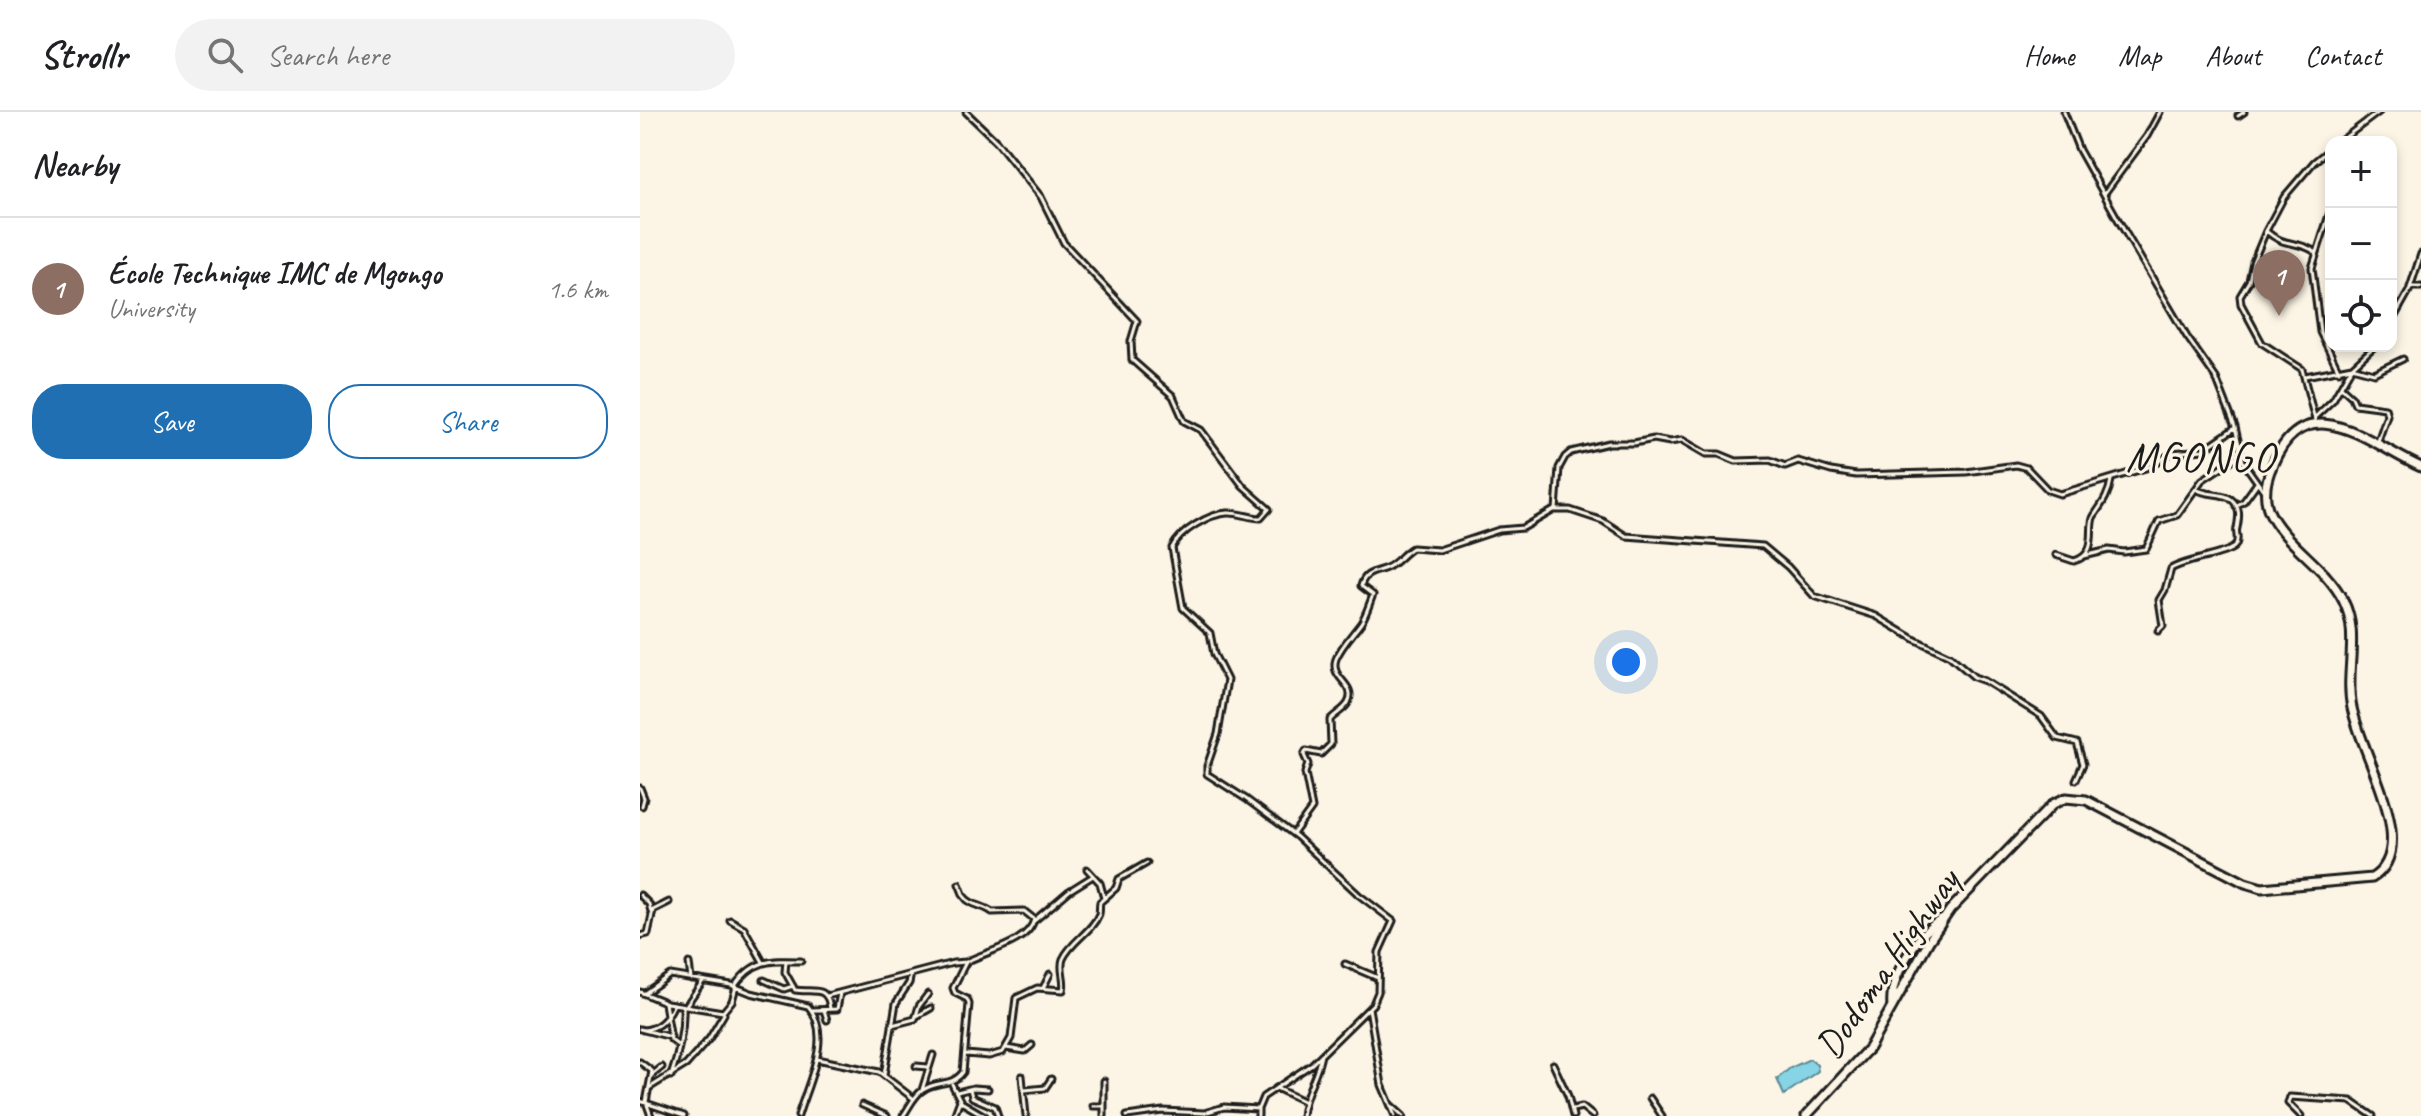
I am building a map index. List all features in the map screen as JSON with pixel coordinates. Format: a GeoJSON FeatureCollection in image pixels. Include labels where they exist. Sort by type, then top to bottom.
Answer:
{"type":"FeatureCollection","features":[{"type":"Feature","properties":{"kind":"highway"},"geometry":{"type":"LineString","coordinates":[[2385,773],[2356,725],[2351,707],[2352,640],[2343,601],[2328,579],[2275,522],[2265,493],[2268,475],[2281,448],[2288,439],[2315,420],[2338,425],[2421,467]]}},
{"type":"Feature","properties":{"kind":"highway","name":"Dodoma Highway"},"geometry":{"type":"LineString","coordinates":[[1806,1116],[1864,1055],[1943,919],[1963,894],[2046,809],[2058,802],[2075,797],[2093,803],[2253,886],[2272,889],[2372,878],[2396,868]]}},
{"type":"Feature","properties":{"kind":"street"},"geometry":{"type":"LineString","coordinates":[[966,112],[997,142],[1041,197],[1064,243],[1137,321],[1131,341],[1132,360],[1173,396],[1184,421],[1201,430],[1243,486],[1269,509],[1262,518],[1227,513],[1207,519],[1178,538],[1172,552],[1183,608],[1210,633],[1214,654],[1227,680],[1217,740],[1207,774],[1293,834],[1359,895],[1392,919],[1379,952],[1376,999],[1321,1055],[1293,1079],[1263,1097],[1258,1116]]}},
{"type":"Feature","properties":{"kind":"street"},"geometry":{"type":"LineString","coordinates":[[2064,112],[2079,150],[2104,194],[2183,331],[2216,378],[2235,428],[2241,455],[2265,493]]}},
{"type":"Feature","properties":{"kind":"street"},"geometry":{"type":"LineString","coordinates":[[2104,194],[2147,136],[2160,112]]}},
{"type":"Feature","properties":{"kind":"street"},"geometry":{"type":"LineString","coordinates":[[2238,116],[2244,112]]}},
{"type":"Feature","properties":{"kind":"street"},"geometry":{"type":"LineString","coordinates":[[2347,136],[2379,112]]}},
{"type":"Feature","properties":{"kind":"street"},"geometry":{"type":"LineString","coordinates":[[2315,420],[2300,367],[2262,343],[2240,296],[2249,281],[2266,231],[2287,193],[2325,154]]}},
{"type":"Feature","properties":{"kind":"street"},"geometry":{"type":"LineString","coordinates":[[2325,225],[2315,252],[2312,273],[2319,329],[2339,371]]}},
{"type":"Feature","properties":{"kind":"street"},"geometry":{"type":"LineString","coordinates":[[2266,231],[2282,243],[2306,247],[2315,252]]}},
{"type":"Feature","properties":{"kind":"street"},"geometry":{"type":"LineString","coordinates":[[2397,312],[2410,287],[2420,257]]}},
{"type":"Feature","properties":{"kind":"street"},"geometry":{"type":"LineString","coordinates":[[2410,287],[2421,287]]}},
{"type":"Feature","properties":{"kind":"street"},"geometry":{"type":"LineString","coordinates":[[2315,420],[2331,403],[2352,367],[2368,352]]}},
{"type":"Feature","properties":{"kind":"street"},"geometry":{"type":"LineString","coordinates":[[2305,376],[2352,367],[2374,373],[2403,359]]}},
{"type":"Feature","properties":{"kind":"street"},"geometry":{"type":"LineString","coordinates":[[2341,387],[2355,404],[2385,408],[2387,415],[2377,444]]}},
{"type":"Feature","properties":{"kind":"street"},"geometry":{"type":"LineString","coordinates":[[1556,510],[1559,468],[1563,459],[1569,453],[1609,443],[1682,440],[1706,454],[1719,454],[1736,461],[1770,460],[1785,466],[1798,461],[1856,475],[1970,471],[2016,465],[2027,468],[2044,487],[2058,494],[2149,467],[2170,454],[2203,450],[2235,428]]}},
{"type":"Feature","properties":{"kind":"street"},"geometry":{"type":"LineString","coordinates":[[2056,555],[2074,561],[2111,550],[2146,549],[2159,521],[2176,516],[2204,479],[2241,455]]}},
{"type":"Feature","properties":{"kind":"street"},"geometry":{"type":"LineString","coordinates":[[2084,556],[2093,540],[2092,519],[2108,495],[2111,480]]}},
{"type":"Feature","properties":{"kind":"street"},"geometry":{"type":"LineString","coordinates":[[2236,506],[2243,502],[2257,483]]}},
{"type":"Feature","properties":{"kind":"street"},"geometry":{"type":"LineString","coordinates":[[2158,631],[2163,626],[2159,600],[2170,571],[2183,563],[2234,548],[2240,521],[2236,506],[2228,497],[2208,495],[2196,489]]}},
{"type":"Feature","properties":{"kind":"street"},"geometry":{"type":"LineString","coordinates":[[1293,834],[1312,808],[1305,773],[1308,764],[1304,755],[1306,751],[1321,754],[1331,744],[1330,720],[1344,708],[1350,697],[1350,689],[1336,674],[1334,667],[1339,652],[1369,610],[1373,595],[1361,586],[1365,577],[1388,567],[1410,549],[1438,550],[1499,530],[1523,528],[1556,510],[1577,511],[1603,521],[1626,536],[1763,546],[1788,567],[1814,596],[1884,619],[1916,640],[1950,656],[1974,677],[1983,679],[2041,716],[2057,738],[2077,743],[2083,764],[2076,780]]}},
{"type":"Feature","properties":{"kind":"street"},"geometry":{"type":"LineString","coordinates":[[640,788],[644,798],[642,806]]}},
{"type":"Feature","properties":{"kind":"street"},"geometry":{"type":"LineString","coordinates":[[966,1054],[996,1056],[1006,1048],[1014,1024],[1016,998],[1027,990],[1064,988],[1062,962],[1071,947],[1092,926],[1099,913],[1099,904],[1116,888],[1120,878],[1147,863]]}},
{"type":"Feature","properties":{"kind":"street"},"geometry":{"type":"LineString","coordinates":[[1087,869],[1100,883],[1104,898]]}},
{"type":"Feature","properties":{"kind":"street"},"geometry":{"type":"LineString","coordinates":[[786,961],[785,972],[797,992],[811,990],[827,996],[966,962],[1027,933],[1034,921],[1069,891],[1093,876]]}},
{"type":"Feature","properties":{"kind":"street"},"geometry":{"type":"LineString","coordinates":[[959,884],[964,897],[970,902],[986,906],[992,912],[1024,911],[1034,921]]}},
{"type":"Feature","properties":{"kind":"street"},"geometry":{"type":"LineString","coordinates":[[640,895],[649,904],[651,912],[648,934],[640,936]]}},
{"type":"Feature","properties":{"kind":"street"},"geometry":{"type":"LineString","coordinates":[[651,912],[669,902]]}},
{"type":"Feature","properties":{"kind":"street"},"geometry":{"type":"LineString","coordinates":[[730,920],[744,928],[763,962]]}},
{"type":"Feature","properties":{"kind":"street"},"geometry":{"type":"LineString","coordinates":[[649,1088],[693,1058],[709,1039],[732,1001],[740,978],[763,962],[801,961]]}},
{"type":"Feature","properties":{"kind":"street"},"geometry":{"type":"LineString","coordinates":[[922,1090],[951,1083],[963,1072],[969,1004],[953,988],[966,962]]}},
{"type":"Feature","properties":{"kind":"street"},"geometry":{"type":"LineString","coordinates":[[689,963],[692,979]]}},
{"type":"Feature","properties":{"kind":"street"},"geometry":{"type":"LineString","coordinates":[[1345,964],[1378,978]]}},
{"type":"Feature","properties":{"kind":"street"},"geometry":{"type":"LineString","coordinates":[[884,1075],[896,1003],[911,974]]}},
{"type":"Feature","properties":{"kind":"street"},"geometry":{"type":"LineString","coordinates":[[1043,988],[1050,974]]}},
{"type":"Feature","properties":{"kind":"street"},"geometry":{"type":"LineString","coordinates":[[642,993],[668,975],[735,987],[802,1004],[812,1010],[837,1008],[840,993]]}},
{"type":"Feature","properties":{"kind":"street"},"geometry":{"type":"LineString","coordinates":[[764,980],[784,989],[793,986]]}},
{"type":"Feature","properties":{"kind":"street"},"geometry":{"type":"LineString","coordinates":[[668,1077],[677,1063],[684,1006],[703,981]]}},
{"type":"Feature","properties":{"kind":"street"},"geometry":{"type":"LineString","coordinates":[[642,993],[664,1002],[725,1012]]}},
{"type":"Feature","properties":{"kind":"street"},"geometry":{"type":"LineString","coordinates":[[916,1017],[919,1006],[928,994]]}},
{"type":"Feature","properties":{"kind":"street"},"geometry":{"type":"LineString","coordinates":[[827,996],[827,1020]]}},
{"type":"Feature","properties":{"kind":"street"},"geometry":{"type":"LineString","coordinates":[[664,1002],[671,1037]]}},
{"type":"Feature","properties":{"kind":"street"},"geometry":{"type":"LineString","coordinates":[[641,1029],[652,1028],[668,1015],[674,1004]]}},
{"type":"Feature","properties":{"kind":"street"},"geometry":{"type":"LineString","coordinates":[[892,1025],[913,1020],[931,1008]]}},
{"type":"Feature","properties":{"kind":"street"},"geometry":{"type":"LineString","coordinates":[[1369,1008],[1382,1085],[1395,1116]]}},
{"type":"Feature","properties":{"kind":"street"},"geometry":{"type":"LineString","coordinates":[[798,1116],[816,1059],[818,1034],[812,1010]]}},
{"type":"Feature","properties":{"kind":"street"},"geometry":{"type":"LineString","coordinates":[[641,1029],[671,1037],[679,1046]]}},
{"type":"Feature","properties":{"kind":"street"},"geometry":{"type":"LineString","coordinates":[[1006,1048],[1025,1051],[1032,1045]]}},
{"type":"Feature","properties":{"kind":"street"},"geometry":{"type":"LineString","coordinates":[[903,1116],[922,1090],[933,1055]]}},
{"type":"Feature","properties":{"kind":"street"},"geometry":{"type":"LineString","coordinates":[[1302,1116],[1303,1101],[1319,1067],[1321,1055]]}},
{"type":"Feature","properties":{"kind":"street"},"geometry":{"type":"LineString","coordinates":[[816,1059],[884,1075],[914,1099]]}},
{"type":"Feature","properties":{"kind":"street"},"geometry":{"type":"LineString","coordinates":[[640,1062],[650,1067],[652,1075],[646,1103],[650,1115]]}},
{"type":"Feature","properties":{"kind":"street"},"geometry":{"type":"LineString","coordinates":[[1553,1064],[1573,1109],[1573,1116]]}},
{"type":"Feature","properties":{"kind":"street"},"geometry":{"type":"LineString","coordinates":[[916,1066],[929,1068]]}},
{"type":"Feature","properties":{"kind":"street"},"geometry":{"type":"LineString","coordinates":[[652,1075],[662,1067]]}},
{"type":"Feature","properties":{"kind":"street"},"geometry":{"type":"LineString","coordinates":[[657,1071],[668,1077]]}},
{"type":"Feature","properties":{"kind":"street"},"geometry":{"type":"LineString","coordinates":[[1022,1076],[1026,1116]]}},
{"type":"Feature","properties":{"kind":"street"},"geometry":{"type":"LineString","coordinates":[[1025,1090],[1045,1088],[1051,1079]]}},
{"type":"Feature","properties":{"kind":"street"},"geometry":{"type":"LineString","coordinates":[[1104,1081],[1104,1116]]}},
{"type":"Feature","properties":{"kind":"street"},"geometry":{"type":"LineString","coordinates":[[951,1083],[960,1100],[985,1116]]}},
{"type":"Feature","properties":{"kind":"street"},"geometry":{"type":"LineString","coordinates":[[1276,1088],[1303,1101]]}},
{"type":"Feature","properties":{"kind":"street"},"geometry":{"type":"LineString","coordinates":[[970,1089],[972,1097],[995,1107],[998,1116]]}},
{"type":"Feature","properties":{"kind":"street"},"geometry":{"type":"LineString","coordinates":[[957,1092],[988,1089]]}},
{"type":"Feature","properties":{"kind":"street"},"geometry":{"type":"LineString","coordinates":[[2301,1116],[2289,1104],[2290,1097],[2351,1101],[2373,1116]]}},
{"type":"Feature","properties":{"kind":"street"},"geometry":{"type":"LineString","coordinates":[[1650,1098],[1662,1116]]}},
{"type":"Feature","properties":{"kind":"street"},"geometry":{"type":"LineString","coordinates":[[954,1116],[960,1100]]}},
{"type":"Feature","properties":{"kind":"street"},"geometry":{"type":"LineString","coordinates":[[640,1101],[684,1116]]}},
{"type":"Feature","properties":{"kind":"street"},"geometry":{"type":"LineString","coordinates":[[862,1105],[887,1116]]}},
{"type":"Feature","properties":{"kind":"street"},"geometry":{"type":"LineString","coordinates":[[650,1115],[653,1106]]}},
{"type":"Feature","properties":{"kind":"street"},"geometry":{"type":"LineString","coordinates":[[1093,1106],[1103,1106]]}},
{"type":"Feature","properties":{"kind":"street"},"geometry":{"type":"LineString","coordinates":[[1392,1106],[1403,1116]]}},
{"type":"Feature","properties":{"kind":"street"},"geometry":{"type":"LineString","coordinates":[[1127,1116],[1141,1112],[1200,1113],[1224,1107],[1258,1109]]}},
{"type":"Feature","properties":{"kind":"street"},"geometry":{"type":"LineString","coordinates":[[1573,1109],[1582,1107],[1593,1116]]}},
{"type":"Feature","properties":{"kind":"water"},"geometry":{"type":"Polygon","coordinates":[[[1810,1059],[1817,1065],[1818,1071],[1784,1095],[1777,1079],[1790,1068],[1810,1059]]]}},
{"type":"Feature","properties":{"kind":"place","name":"École Technique IMC de Mgongo"},"geometry":{"type":"Point","coordinates":[2279,316]}},
{"type":"Feature","properties":{"kind":"district","name":"MGONGO"},"geometry":{"type":"Point","coordinates":[2201,456]}}]}
